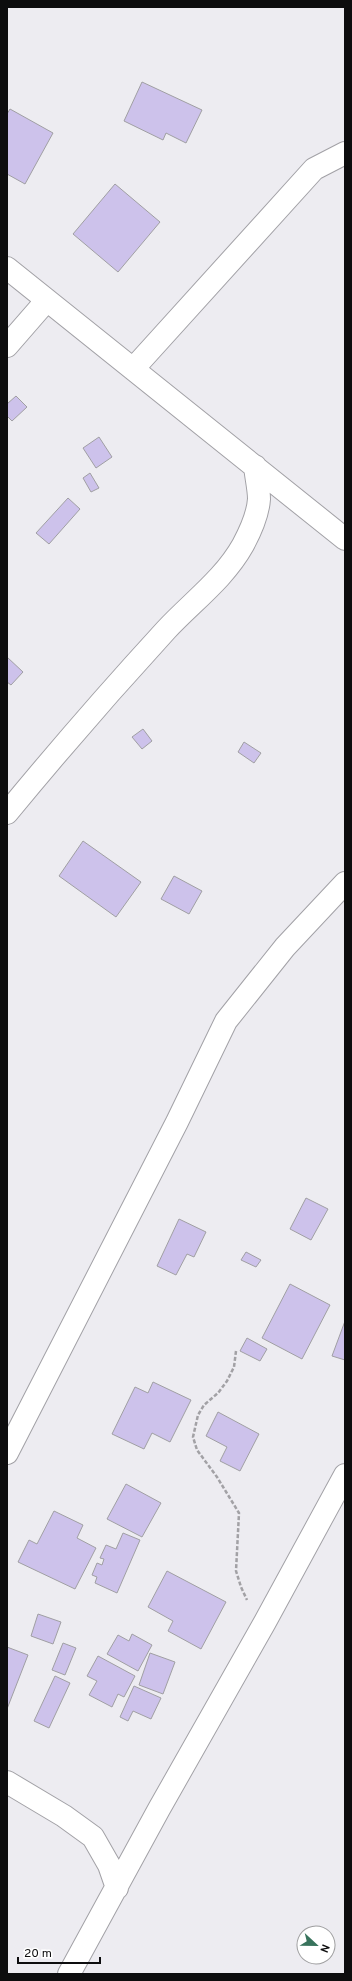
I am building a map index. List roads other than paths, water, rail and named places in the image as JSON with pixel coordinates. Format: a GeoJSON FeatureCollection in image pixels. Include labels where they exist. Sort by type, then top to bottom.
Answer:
{"type":"FeatureCollection","features":[{"type":"Feature","properties":{"kind":"street"},"geometry":{"type":"LineString","coordinates":[[133,369],[314,169],[345,153]]}},
{"type":"Feature","properties":{"kind":"street"},"geometry":{"type":"LineString","coordinates":[[7,268],[345,539]]}},
{"type":"Feature","properties":{"kind":"street"},"geometry":{"type":"LineString","coordinates":[[7,346],[47,300]]}},
{"type":"Feature","properties":{"kind":"street"},"geometry":{"type":"LineString","coordinates":[[7,813],[68,739],[168,628],[198,600],[220,576],[243,546],[253,522],[259,499],[255,466]]}},
{"type":"Feature","properties":{"kind":"street"},"geometry":{"type":"LineString","coordinates":[[7,1453],[177,1122],[226,1021],[284,947],[345,883]]}},
{"type":"Feature","properties":{"kind":"street"},"geometry":{"type":"LineString","coordinates":[[69,1974],[345,1475]]}},
{"type":"Feature","properties":{"kind":"street"},"geometry":{"type":"LineString","coordinates":[[7,1782],[64,1816],[93,1837],[109,1865],[117,1888]]}}]}
